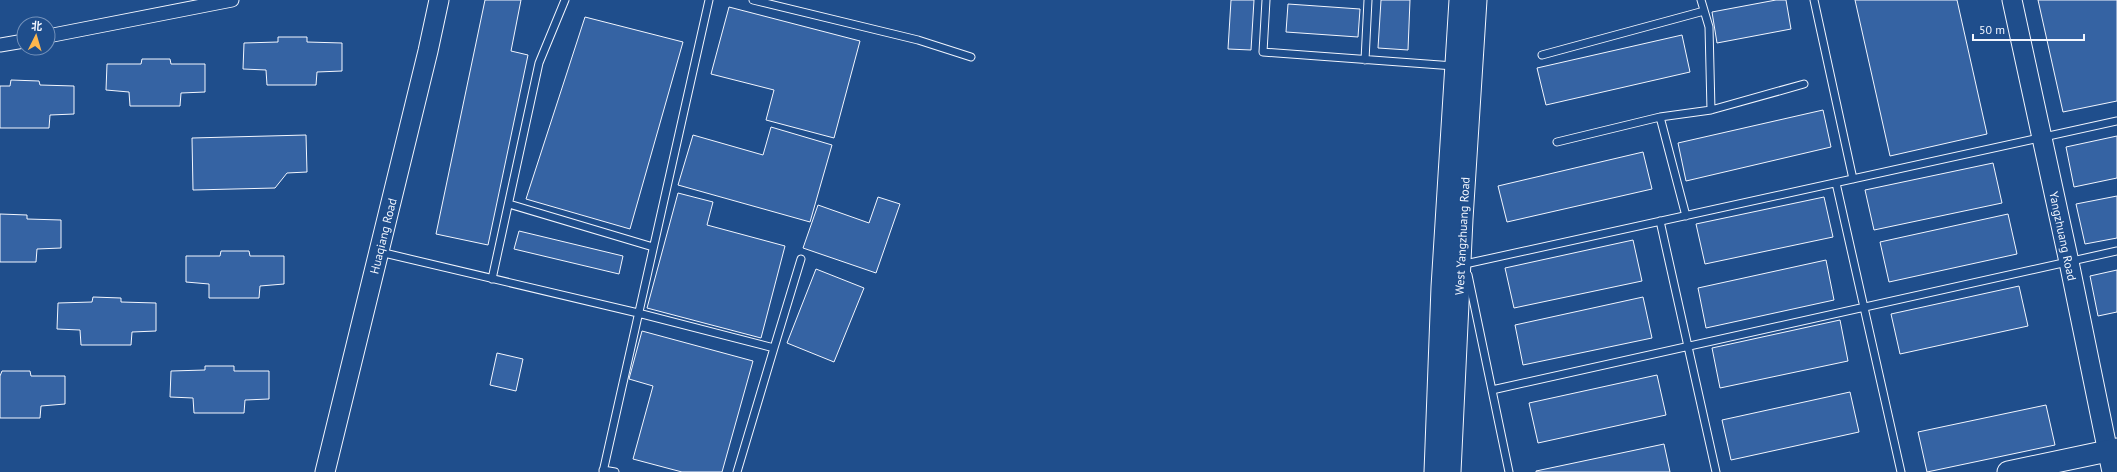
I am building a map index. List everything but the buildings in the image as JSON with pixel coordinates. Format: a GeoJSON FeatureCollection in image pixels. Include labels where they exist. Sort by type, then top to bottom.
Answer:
{"type":"FeatureCollection","features":[{"type":"Feature","properties":{"kind":"main road"},"geometry":{"type":"LineString","coordinates":[[2008,472],[2112,450]]}},
{"type":"Feature","properties":{"kind":"street"},"geometry":{"type":"LineString","coordinates":[[56,34],[232,0]]}},
{"type":"Feature","properties":{"kind":"street","name":"Huaqiang Road"},"geometry":{"type":"LineString","coordinates":[[325,472],[439,0]]}},
{"type":"Feature","properties":{"kind":"street","name":"West Yangzhuang Road"},"geometry":{"type":"LineString","coordinates":[[1434,472],[1441,287],[1459,0]]}},
{"type":"Feature","properties":{"kind":"street","name":"West Yangzhuang Road"},"geometry":{"type":"LineString","coordinates":[[1451,472],[1477,0]]}},
{"type":"Feature","properties":{"kind":"street","name":"Yangzhuang Road"},"geometry":{"type":"LineString","coordinates":[[2012,0],[2041,137],[2112,450],[2112,472]]}},
{"type":"Feature","properties":{"kind":"street"},"geometry":{"type":"LineString","coordinates":[[0,45],[16,42]]}},
{"type":"Feature","properties":{"kind":"lane"},"geometry":{"type":"LineString","coordinates":[[492,279],[539,63],[565,0]]}},
{"type":"Feature","properties":{"kind":"lane"},"geometry":{"type":"LineString","coordinates":[[615,472],[603,471],[709,0]]}},
{"type":"Feature","properties":{"kind":"lane"},"geometry":{"type":"LineString","coordinates":[[754,0],[918,40],[971,57]]}},
{"type":"Feature","properties":{"kind":"lane"},"geometry":{"type":"LineString","coordinates":[[1266,0],[1263,52],[1455,66]]}},
{"type":"Feature","properties":{"kind":"lane"},"geometry":{"type":"LineString","coordinates":[[1365,60],[1368,0]]}},
{"type":"Feature","properties":{"kind":"lane"},"geometry":{"type":"LineString","coordinates":[[1701,0],[1709,27],[1711,110]]}},
{"type":"Feature","properties":{"kind":"lane"},"geometry":{"type":"LineString","coordinates":[[1814,0],[1853,179]]}},
{"type":"Feature","properties":{"kind":"lane"},"geometry":{"type":"LineString","coordinates":[[1542,55],[1704,11]]}},
{"type":"Feature","properties":{"kind":"lane"},"geometry":{"type":"LineString","coordinates":[[1557,142],[1660,117],[1711,110],[1804,84]]}},
{"type":"Feature","properties":{"kind":"lane"},"geometry":{"type":"LineString","coordinates":[[1660,117],[1686,216]]}},
{"type":"Feature","properties":{"kind":"lane"},"geometry":{"type":"LineString","coordinates":[[1509,472],[1463,257],[1686,216],[2117,121]]}},
{"type":"Feature","properties":{"kind":"lane"},"geometry":{"type":"LineString","coordinates":[[1836,183],[1901,472]]}},
{"type":"Feature","properties":{"kind":"lane"},"geometry":{"type":"LineString","coordinates":[[508,204],[653,247]]}},
{"type":"Feature","properties":{"kind":"lane"},"geometry":{"type":"LineString","coordinates":[[1660,221],[1716,472]]}},
{"type":"Feature","properties":{"kind":"lane"},"geometry":{"type":"LineString","coordinates":[[1492,390],[2117,251]]}},
{"type":"Feature","properties":{"kind":"lane"},"geometry":{"type":"LineString","coordinates":[[379,252],[638,313],[774,348]]}},
{"type":"Feature","properties":{"kind":"lane"},"geometry":{"type":"LineString","coordinates":[[737,472],[801,260]]}}]}
